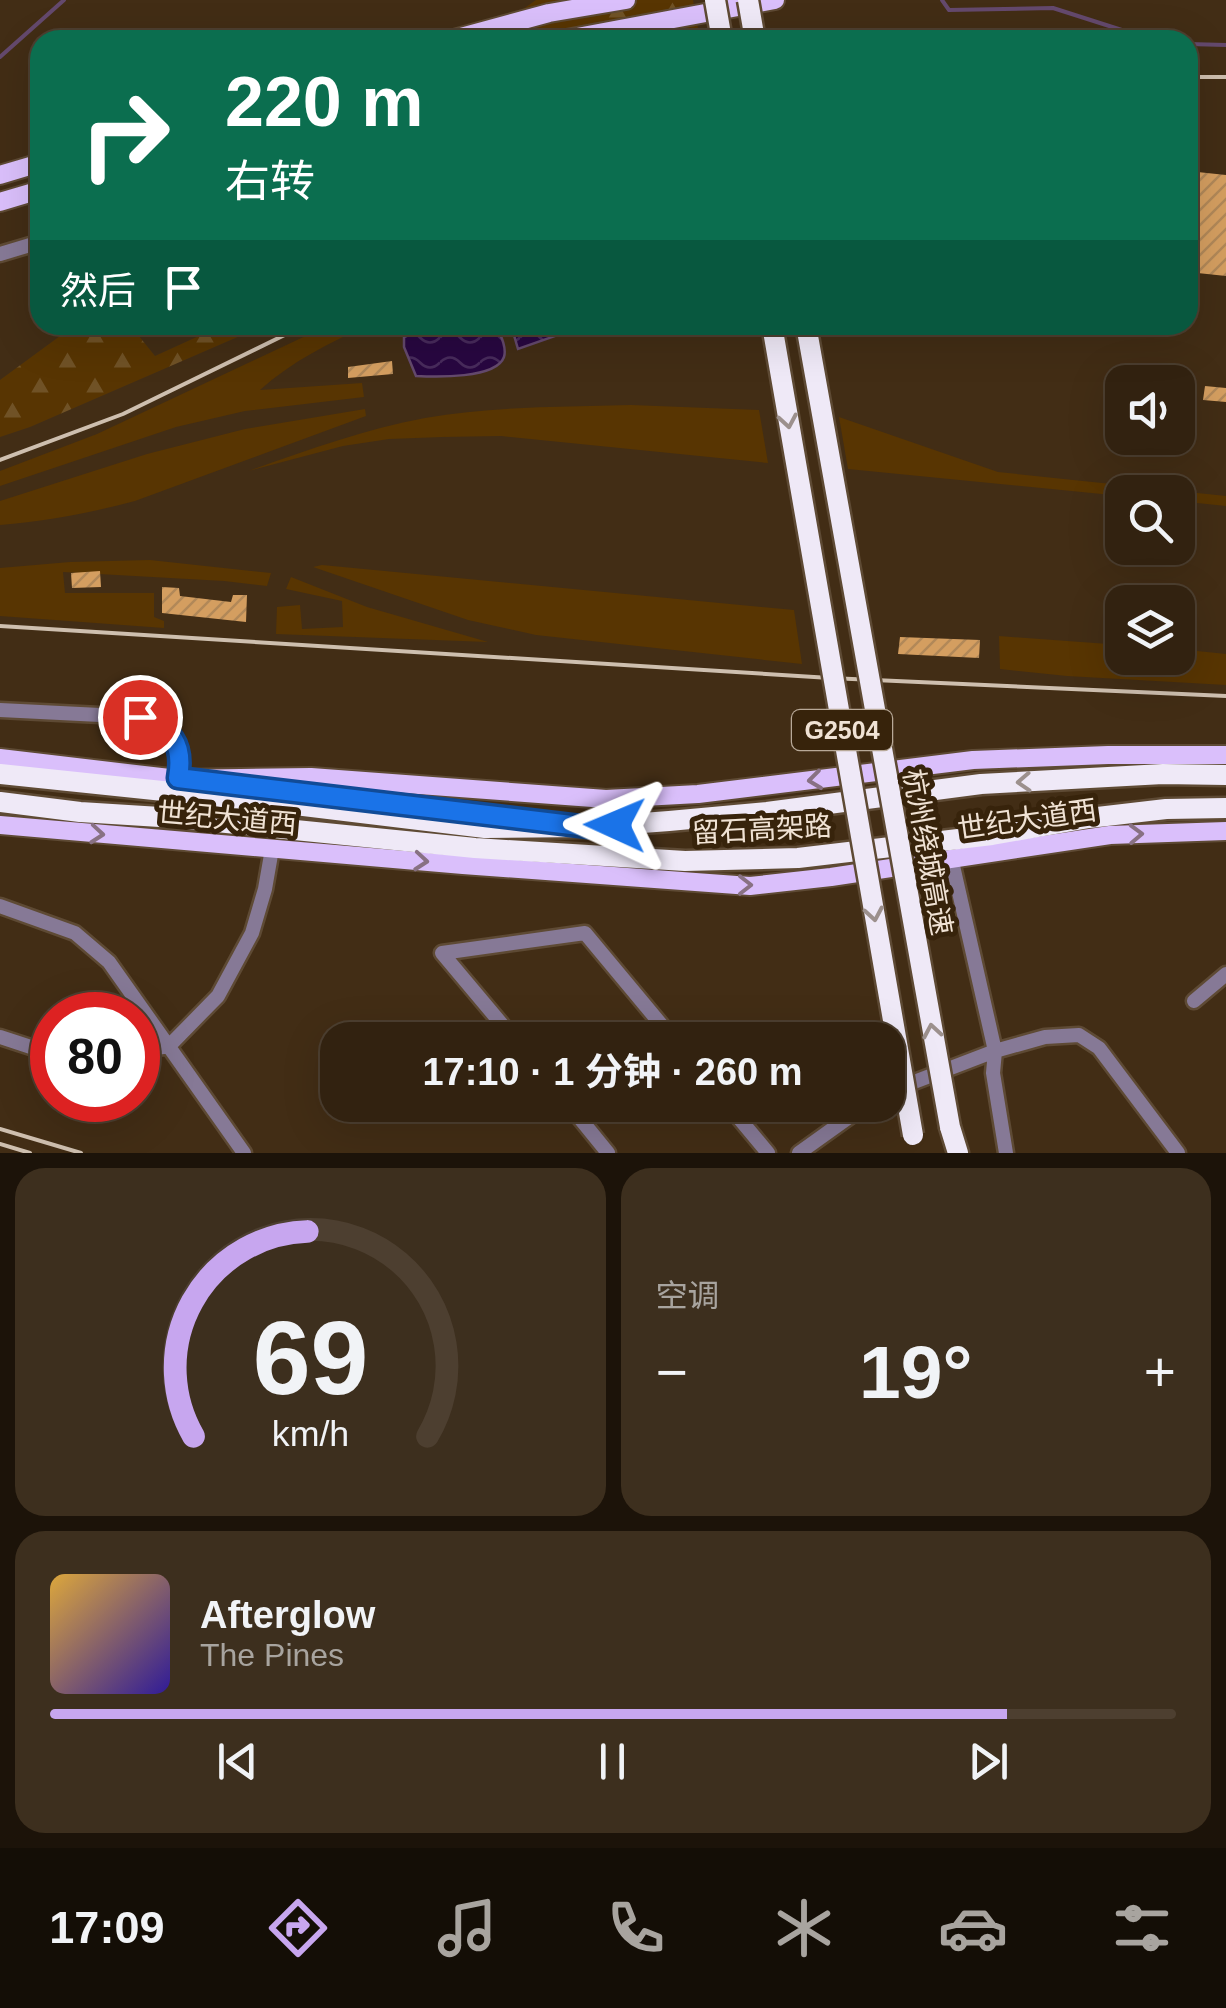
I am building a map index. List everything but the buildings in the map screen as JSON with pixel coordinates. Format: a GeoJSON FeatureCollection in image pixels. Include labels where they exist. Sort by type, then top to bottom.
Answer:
{"type":"FeatureCollection","features":[{"type":"Feature","properties":{"kind":"highway"},"geometry":{"type":"LineString","coordinates":[[715,0],[720,30]]}},
{"type":"Feature","properties":{"kind":"highway"},"geometry":{"type":"LineString","coordinates":[[748,0],[753,30]]}},
{"type":"Feature","properties":{"kind":"highway","name":"G2504"},"geometry":{"type":"LineString","coordinates":[[774,335],[915,1147]]}},
{"type":"Feature","properties":{"kind":"highway","name":"杭州绕城高速"},"geometry":{"type":"LineString","coordinates":[[808,335],[956,1153]]}},
{"type":"Feature","properties":{"kind":"highway","name":"留石高架路"},"geometry":{"type":"LineString","coordinates":[[0,774],[484,828],[588,827],[767,812],[981,784],[1163,774],[1226,775]]}},
{"type":"Feature","properties":{"kind":"highway"},"geometry":{"type":"LineString","coordinates":[[178,778],[588,827]]}},
{"type":"Feature","properties":{"kind":"highway","name":"留石高架路"},"geometry":{"type":"LineString","coordinates":[[0,802],[475,848],[684,861],[798,858],[1166,809],[1226,808]]}},
{"type":"Feature","properties":{"kind":"main road"},"geometry":{"type":"LineString","coordinates":[[487,30],[549,13],[626,0]]}},
{"type":"Feature","properties":{"kind":"main road"},"geometry":{"type":"LineString","coordinates":[[614,30],[775,0]]}},
{"type":"Feature","properties":{"kind":"main road"},"geometry":{"type":"LineString","coordinates":[[0,175],[30,166]]}},
{"type":"Feature","properties":{"kind":"main road"},"geometry":{"type":"LineString","coordinates":[[0,202],[30,193]]}},
{"type":"Feature","properties":{"kind":"main road","name":"世纪大道西"},"geometry":{"type":"LineString","coordinates":[[0,758],[178,778],[311,777],[606,799],[698,794],[973,760],[1226,755]]}},
{"type":"Feature","properties":{"kind":"main road","name":"世纪大道西"},"geometry":{"type":"LineString","coordinates":[[0,825],[750,886],[1110,835],[1226,832]]}},
{"type":"Feature","properties":{"kind":"street"},"geometry":{"type":"LineString","coordinates":[[0,254],[30,245]]}},
{"type":"Feature","properties":{"kind":"street"},"geometry":{"type":"LineString","coordinates":[[0,710],[140,717],[160,724],[174,740],[182,758],[178,778]]}},
{"type":"Feature","properties":{"kind":"street"},"geometry":{"type":"LineString","coordinates":[[160,1047],[169,1046],[218,996],[252,933],[272,849]]}},
{"type":"Feature","properties":{"kind":"street"},"geometry":{"type":"LineString","coordinates":[[951,857],[995,1051],[993,1074],[1006,1153]]}},
{"type":"Feature","properties":{"kind":"street"},"geometry":{"type":"LineString","coordinates":[[0,906],[74,933],[109,962],[244,1153]]}},
{"type":"Feature","properties":{"kind":"street"},"geometry":{"type":"LineString","coordinates":[[500,1022],[442,953],[586,933],[659,1022]]}},
{"type":"Feature","properties":{"kind":"street"},"geometry":{"type":"LineString","coordinates":[[1194,1000],[1226,974]]}},
{"type":"Feature","properties":{"kind":"street"},"geometry":{"type":"LineString","coordinates":[[905,1085],[995,1051],[1046,1037],[1079,1036],[1100,1048],[1178,1153]]}},
{"type":"Feature","properties":{"kind":"street"},"geometry":{"type":"LineString","coordinates":[[0,1037],[30,1047]]}},
{"type":"Feature","properties":{"kind":"street"},"geometry":{"type":"LineString","coordinates":[[582,1122],[608,1153]]}},
{"type":"Feature","properties":{"kind":"street"},"geometry":{"type":"LineString","coordinates":[[742,1122],[768,1153]]}},
{"type":"Feature","properties":{"kind":"street"},"geometry":{"type":"LineString","coordinates":[[799,1153],[842,1122]]}},
{"type":"Feature","properties":{"kind":"green space"},"geometry":{"type":"Polygon","coordinates":[[[536,0],[693,0],[698,30],[493,30],[536,0]]]}},
{"type":"Feature","properties":{"kind":"green space"},"geometry":{"type":"Polygon","coordinates":[[[61,335],[138,335],[155,356],[201,335],[242,335],[0,437],[0,380],[61,335]]]}},
{"type":"Feature","properties":{"kind":"green space"},"geometry":{"type":"Polygon","coordinates":[[[308,335],[347,335],[285,370],[260,390],[362,383],[364,397],[245,411],[176,427],[0,486],[0,471],[97,434],[308,335]]]}},
{"type":"Feature","properties":{"kind":"green space"},"geometry":{"type":"Polygon","coordinates":[[[631,405],[759,410],[768,463],[501,436],[389,439],[343,446],[248,471],[357,434],[425,418],[502,409],[631,405]]]}},
{"type":"Feature","properties":{"kind":"green space"},"geometry":{"type":"Polygon","coordinates":[[[365,409],[366,416],[135,501],[68,516],[0,525],[0,501],[147,454],[245,429],[365,409]]]}},
{"type":"Feature","properties":{"kind":"green space"},"geometry":{"type":"Polygon","coordinates":[[[839,417],[998,472],[1105,483],[1105,494],[848,469],[839,417]]]}},
{"type":"Feature","properties":{"kind":"green space"},"geometry":{"type":"Polygon","coordinates":[[[1195,493],[1226,496],[1226,506],[1195,503],[1195,493]]]}},
{"type":"Feature","properties":{"kind":"green space"},"geometry":{"type":"Polygon","coordinates":[[[150,560],[271,573],[267,586],[63,572],[65,593],[154,593],[154,617],[164,621],[164,628],[0,616],[0,568],[150,560]]]}},
{"type":"Feature","properties":{"kind":"green space"},"geometry":{"type":"Polygon","coordinates":[[[313,567],[794,610],[802,664],[536,635],[468,620],[313,567]]]}},
{"type":"Feature","properties":{"kind":"green space"},"geometry":{"type":"Polygon","coordinates":[[[291,577],[367,607],[488,642],[276,634],[277,607],[300,605],[302,629],[343,627],[342,601],[286,589],[291,577]]]}},
{"type":"Feature","properties":{"kind":"green space"},"geometry":{"type":"Polygon","coordinates":[[[999,636],[1105,644],[1105,675],[1195,675],[1195,651],[1226,654],[1226,685],[1067,676],[1000,669],[999,636]]]}},
{"type":"Feature","properties":{"kind":"water"},"geometry":{"type":"Polygon","coordinates":[[[500,335],[504,357],[499,364],[478,373],[416,376],[404,337],[500,335]]]}},
{"type":"Feature","properties":{"kind":"water"},"geometry":{"type":"Polygon","coordinates":[[[514,335],[558,335],[518,349],[514,335]]]}},
{"type":"Feature","properties":{"kind":"waterway"},"geometry":{"type":"LineString","coordinates":[[30,30],[64,0]]}},
{"type":"Feature","properties":{"kind":"waterway"},"geometry":{"type":"LineString","coordinates":[[942,0],[949,10],[1053,8],[1122,30]]}},
{"type":"Feature","properties":{"kind":"waterway"},"geometry":{"type":"LineString","coordinates":[[0,57],[30,30]]}},
{"type":"Feature","properties":{"kind":"waterway"},"geometry":{"type":"LineString","coordinates":[[1198,44],[1226,45]]}},
{"type":"Feature","properties":{"kind":"railway"},"geometry":{"type":"LineString","coordinates":[[1198,77],[1226,77]]}},
{"type":"Feature","properties":{"kind":"railway"},"geometry":{"type":"LineString","coordinates":[[0,460],[123,414],[285,335]]}},
{"type":"Feature","properties":{"kind":"railway"},"geometry":{"type":"LineString","coordinates":[[0,626],[830,678],[1226,696]]}},
{"type":"Feature","properties":{"kind":"railway"},"geometry":{"type":"LineString","coordinates":[[0,1129],[81,1153]]}},
{"type":"Feature","properties":{"kind":"railway"},"geometry":{"type":"LineString","coordinates":[[0,1144],[30,1153]]}},
{"type":"Feature","properties":{"kind":"route"},"geometry":{"type":"LineString","coordinates":[[140,717],[160,724],[174,740],[182,758],[178,778],[588,827],[615,825]]}}]}
